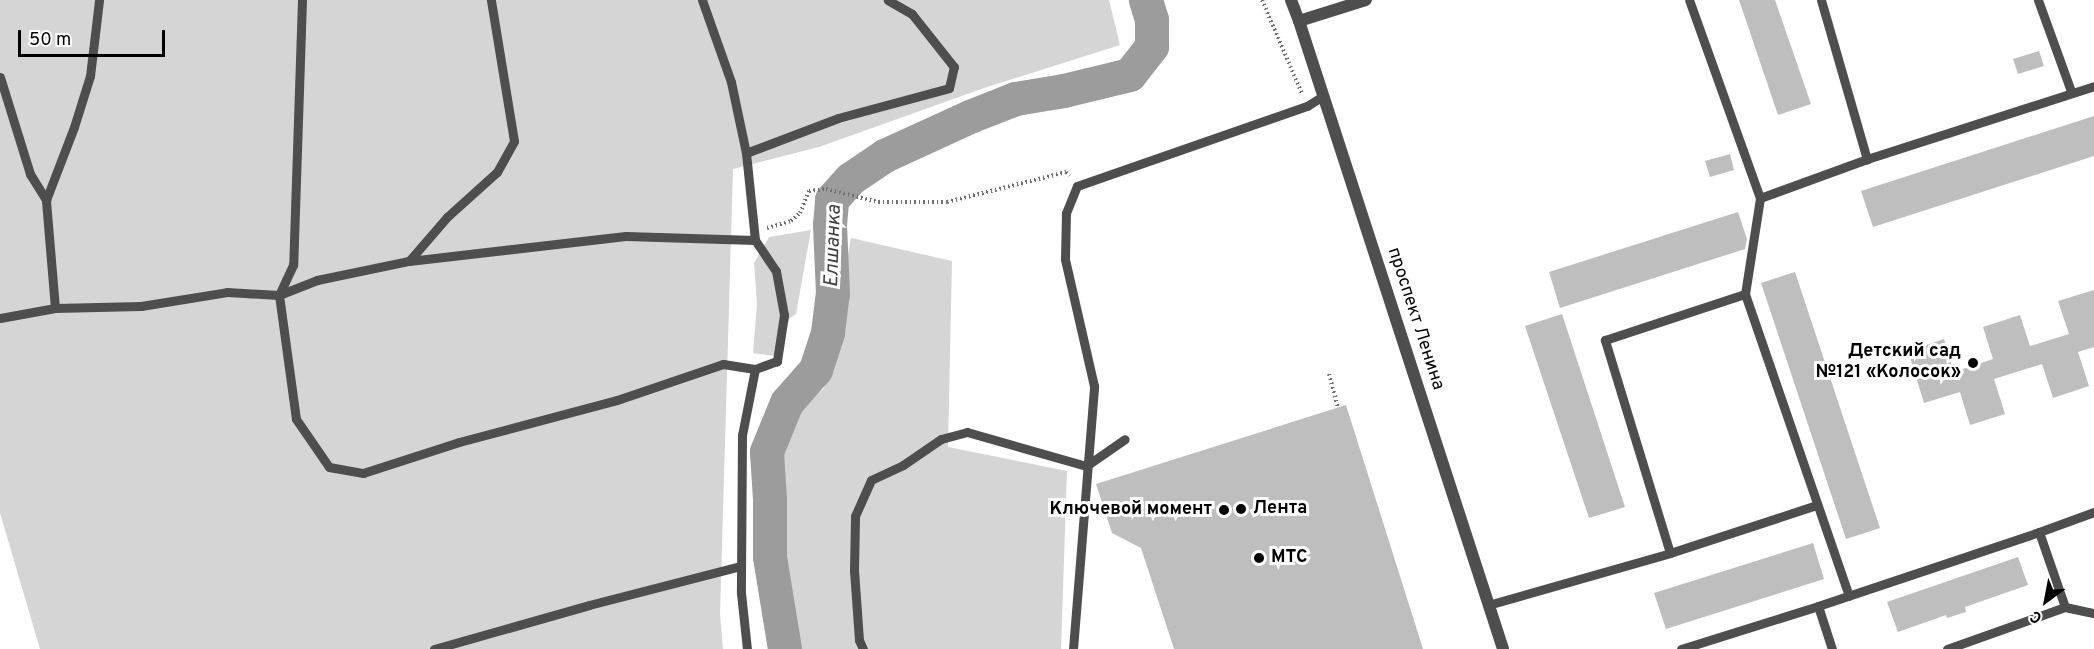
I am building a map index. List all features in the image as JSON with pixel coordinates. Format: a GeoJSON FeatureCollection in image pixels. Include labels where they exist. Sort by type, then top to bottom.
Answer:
{"type":"FeatureCollection","features":[{"type":"Feature","properties":{"kind":"street","name":"проспект Ленина"},"geometry":{"type":"LineString","coordinates":[[1292,0],[1503,649]]}},
{"type":"Feature","properties":{"kind":"street"},"geometry":{"type":"LineString","coordinates":[[1299,21],[1366,0]]}},
{"type":"Feature","properties":{"kind":"lane"},"geometry":{"type":"LineString","coordinates":[[55,308],[46,200],[74,127],[90,76],[99,0]]}},
{"type":"Feature","properties":{"kind":"lane"},"geometry":{"type":"LineString","coordinates":[[302,0],[292,265],[279,295],[296,419],[329,467],[363,473],[459,442],[617,400],[723,364],[755,369],[777,361],[784,315],[776,271],[754,236],[746,153],[731,82],[702,0]]}},
{"type":"Feature","properties":{"kind":"lane"},"geometry":{"type":"LineString","coordinates":[[409,261],[447,217],[497,172],[514,141],[491,0]]}},
{"type":"Feature","properties":{"kind":"lane"},"geometry":{"type":"LineString","coordinates":[[746,153],[838,118],[949,88],[954,67],[912,14],[888,0]]}},
{"type":"Feature","properties":{"kind":"lane"},"geometry":{"type":"LineString","coordinates":[[1689,0],[1760,198],[1745,294],[1849,596]]}},
{"type":"Feature","properties":{"kind":"lane"},"geometry":{"type":"LineString","coordinates":[[1821,0],[1867,159]]}},
{"type":"Feature","properties":{"kind":"lane"},"geometry":{"type":"LineString","coordinates":[[2038,0],[2071,91]]}},
{"type":"Feature","properties":{"kind":"lane"},"geometry":{"type":"LineString","coordinates":[[0,77],[30,174],[46,200]]}},
{"type":"Feature","properties":{"kind":"lane"},"geometry":{"type":"LineString","coordinates":[[1760,198],[1867,159],[2071,91],[2094,86]]}},
{"type":"Feature","properties":{"kind":"lane"},"geometry":{"type":"LineString","coordinates":[[1073,649],[1094,386],[1065,259],[1066,213],[1077,186],[1307,106],[1323,96]]}},
{"type":"Feature","properties":{"kind":"lane"},"geometry":{"type":"LineString","coordinates":[[0,318],[55,308],[141,306],[228,292],[279,295],[317,280],[409,261],[626,236],[754,236]]}},
{"type":"Feature","properties":{"kind":"lane"},"geometry":{"type":"LineString","coordinates":[[1670,553],[1605,340],[1745,294]]}},
{"type":"Feature","properties":{"kind":"lane"},"geometry":{"type":"LineString","coordinates":[[747,649],[741,566],[742,435],[755,369]]}},
{"type":"Feature","properties":{"kind":"lane"},"geometry":{"type":"LineString","coordinates":[[863,649],[859,640],[854,570],[855,516],[871,480],[903,465],[941,439],[967,432],[1086,466]]}},
{"type":"Feature","properties":{"kind":"lane"},"geometry":{"type":"LineString","coordinates":[[1086,466],[1125,439]]}},
{"type":"Feature","properties":{"kind":"lane"},"geometry":{"type":"LineString","coordinates":[[1488,605],[1670,553],[1817,505]]}},
{"type":"Feature","properties":{"kind":"lane"},"geometry":{"type":"LineString","coordinates":[[1681,649],[1849,596],[2094,512]]}},
{"type":"Feature","properties":{"kind":"lane"},"geometry":{"type":"LineString","coordinates":[[2039,532],[2065,607]]}},
{"type":"Feature","properties":{"kind":"lane"},"geometry":{"type":"LineString","coordinates":[[434,649],[589,604],[741,566]]}},
{"type":"Feature","properties":{"kind":"lane"},"geometry":{"type":"LineString","coordinates":[[1818,606],[1832,649]]}},
{"type":"Feature","properties":{"kind":"lane"},"geometry":{"type":"LineString","coordinates":[[1947,649],[2065,607],[2094,613]]}},
{"type":"Feature","properties":{"kind":"path"},"geometry":{"type":"LineString","coordinates":[[1262,0],[1307,106]]}},
{"type":"Feature","properties":{"kind":"path"},"geometry":{"type":"LineString","coordinates":[[754,236],[760,228],[772,229],[791,221],[800,213],[809,191],[826,189],[878,201],[947,202],[1066,172],[1077,186]]}},
{"type":"Feature","properties":{"kind":"path"},"geometry":{"type":"LineString","coordinates":[[1329,374],[1338,408]]}},
{"type":"Feature","properties":{"kind":"shaded area"},"geometry":{"type":"Polygon","coordinates":[[[0,0],[1109,0],[1120,45],[984,88],[819,147],[733,169],[720,614],[723,649],[40,649],[0,513],[0,0]]]}},
{"type":"Feature","properties":{"kind":"shaded area"},"geometry":{"type":"Polygon","coordinates":[[[811,230],[796,314],[790,318],[774,356],[753,353],[757,304],[754,263],[769,237],[811,230]]]}},
{"type":"Feature","properties":{"kind":"shaded area"},"geometry":{"type":"Polygon","coordinates":[[[851,238],[952,261],[948,447],[1067,471],[1061,649],[788,649],[779,432],[824,388],[851,238]]]}},
{"type":"Feature","properties":{"kind":"building"},"geometry":{"type":"Polygon","coordinates":[[[1739,0],[1775,0],[1811,104],[1778,115],[1739,0]]]}},
{"type":"Feature","properties":{"kind":"building"},"geometry":{"type":"Polygon","coordinates":[[[2039,51],[2044,66],[2018,74],[2013,59],[2039,51]]]}},
{"type":"Feature","properties":{"kind":"building"},"geometry":{"type":"Polygon","coordinates":[[[2094,116],[2094,156],[1873,227],[1861,191],[2094,116]]]}},
{"type":"Feature","properties":{"kind":"building"},"geometry":{"type":"Polygon","coordinates":[[[1730,154],[1734,170],[1710,177],[1705,161],[1730,154]]]}},
{"type":"Feature","properties":{"kind":"building"},"geometry":{"type":"Polygon","coordinates":[[[1738,212],[1747,239],[1745,249],[1560,308],[1549,272],[1738,212]]]}},
{"type":"Feature","properties":{"kind":"building"},"geometry":{"type":"Polygon","coordinates":[[[1795,272],[1880,528],[1846,539],[1761,283],[1795,272]]]}},
{"type":"Feature","properties":{"kind":"building"},"geometry":{"type":"Polygon","coordinates":[[[2094,290],[2094,347],[2078,352],[2089,386],[2053,398],[2042,364],[1994,379],[2005,414],[1970,425],[1960,392],[1924,403],[1908,351],[1944,339],[1954,372],[1993,359],[1983,327],[2020,315],[2030,346],[2069,334],[2058,301],[2094,290]]]}},
{"type":"Feature","properties":{"kind":"building"},"geometry":{"type":"Polygon","coordinates":[[[1562,314],[1625,507],[1589,518],[1525,326],[1562,314]]]}},
{"type":"Feature","properties":{"kind":"building","name":"Лента"},"geometry":{"type":"Polygon","coordinates":[[[1346,405],[1423,649],[1174,649],[1141,548],[1112,533],[1096,484],[1346,405]]]}},
{"type":"Feature","properties":{"kind":"building"},"geometry":{"type":"Polygon","coordinates":[[[1813,543],[1824,579],[1666,629],[1654,593],[1813,543]]]}},
{"type":"Feature","properties":{"kind":"building"},"geometry":{"type":"Polygon","coordinates":[[[2018,557],[2028,585],[1965,607],[1966,612],[1947,618],[1946,615],[1898,632],[1887,602],[2018,557]]]}},
{"type":"Feature","properties":{"kind":"waterway","name":"Елшанка"},"geometry":{"type":"LineString","coordinates":[[785,649],[770,557],[767,452],[787,403],[816,370],[828,333],[833,294],[830,225],[832,200],[851,179],[885,156],[970,117],[1016,99],[1064,91],[1130,75],[1152,47],[1152,20],[1146,0]]}},
{"type":"Feature","properties":{"kind":"place","name":"Детский сад №121 «Колосок»"},"geometry":{"type":"Point","coordinates":[1973,363]}},
{"type":"Feature","properties":{"kind":"place","name":"Лента"},"geometry":{"type":"Point","coordinates":[1241,509]}},
{"type":"Feature","properties":{"kind":"place","name":"Ключевой момент"},"geometry":{"type":"Point","coordinates":[1224,510]}},
{"type":"Feature","properties":{"kind":"place","name":"МТС"},"geometry":{"type":"Point","coordinates":[1259,558]}}]}
